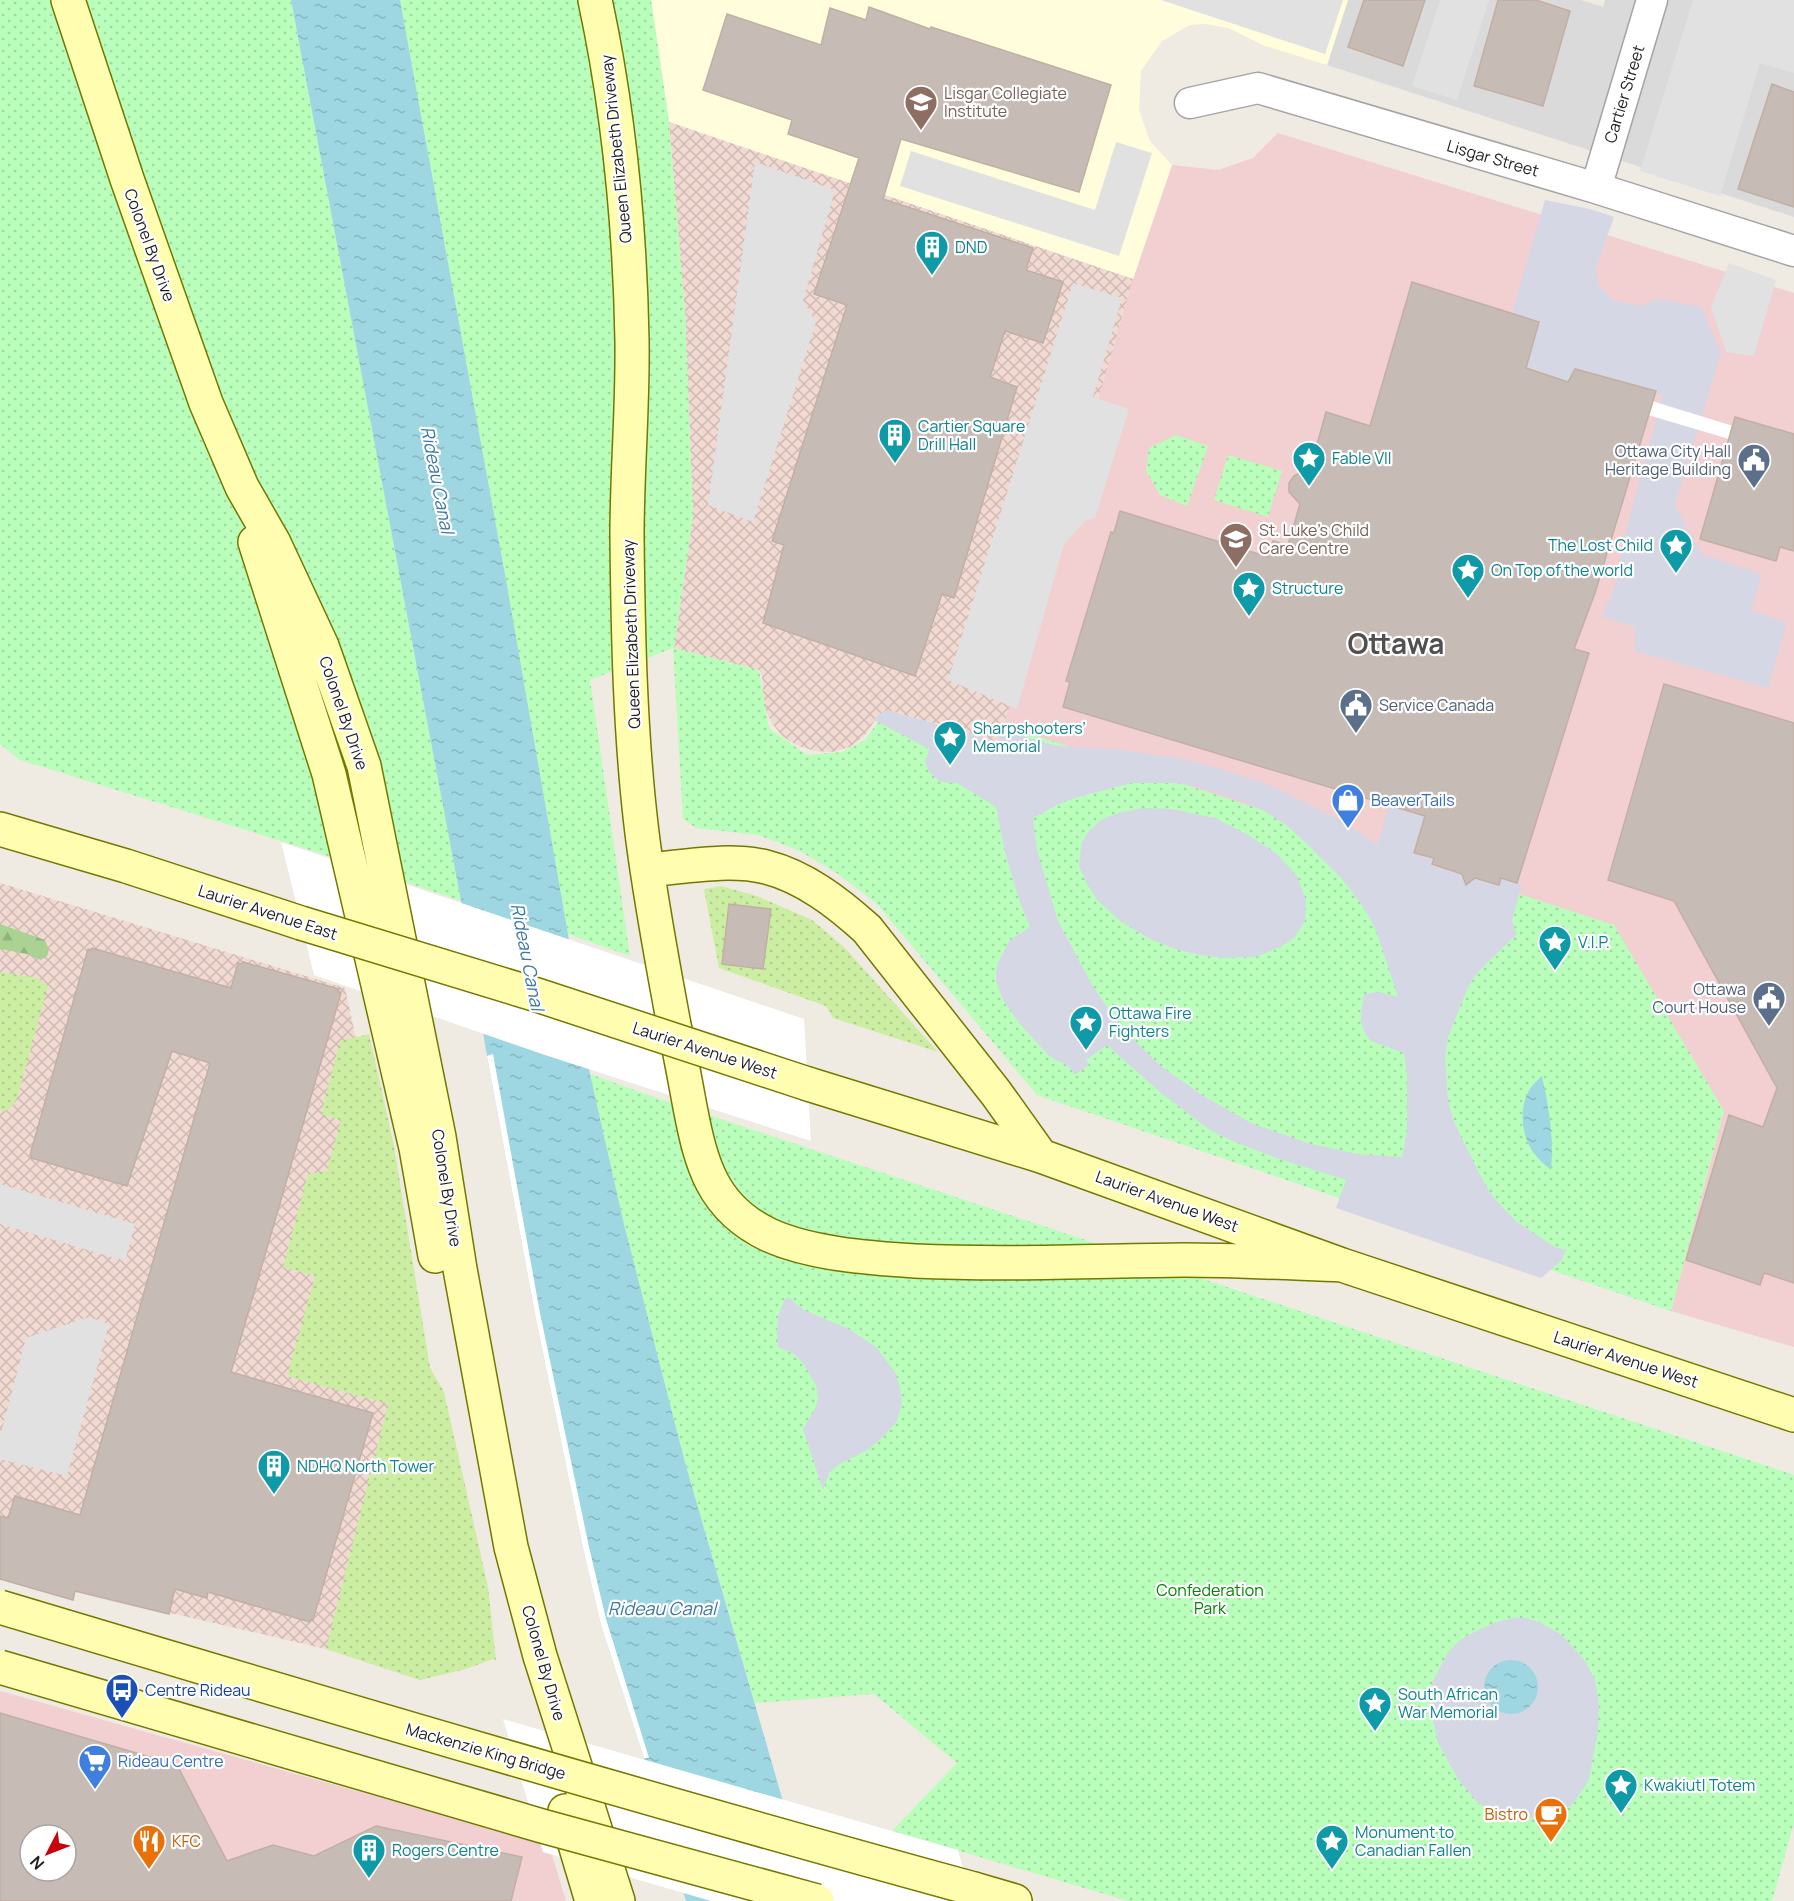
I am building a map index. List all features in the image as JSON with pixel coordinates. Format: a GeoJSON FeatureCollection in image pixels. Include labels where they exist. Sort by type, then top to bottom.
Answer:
{"type":"FeatureCollection","features":[{"type":"Feature","properties":{"kind":"main road","name":"Colonel By Drive"},"geometry":{"type":"LineString","coordinates":[[68,0],[127,179],[202,392],[242,487],[274,543],[322,646],[364,766],[439,1137],[460,1269],[511,1547],[540,1656],[618,1901]]}},
{"type":"Feature","properties":{"kind":"main road","name":"Queen Elizabeth Driveway"},"geometry":{"type":"LineString","coordinates":[[596,0],[616,117],[625,205],[632,341],[627,532],[633,733],[655,926],[696,1135],[709,1178],[728,1205],[743,1219],[770,1235],[860,1258],[963,1263],[1186,1260],[1342,1265]]}},
{"type":"Feature","properties":{"kind":"main road","name":"Colonel By Drive"},"geometry":{"type":"LineString","coordinates":[[242,487],[257,551],[329,774],[416,1148],[452,1355],[490,1546],[592,1901]]}},
{"type":"Feature","properties":{"kind":"main road","name":"Laurier Avenue East"},"geometry":{"type":"LineString","coordinates":[[0,829],[126,866],[301,923],[537,995]]}},
{"type":"Feature","properties":{"kind":"main road"},"geometry":{"type":"LineString","coordinates":[[647,870],[738,864],[765,867],[794,876],[848,911],[867,929],[996,1093],[1041,1156]]}},
{"type":"Feature","properties":{"kind":"main road","name":"Laurier Avenue West"},"geometry":{"type":"LineString","coordinates":[[537,995],[808,1084],[1041,1156],[1342,1265],[1794,1415]]}},
{"type":"Feature","properties":{"kind":"main road","name":"Mackenzie King Bridge"},"geometry":{"type":"LineString","coordinates":[[0,1606],[415,1730],[1015,1901]]}},
{"type":"Feature","properties":{"kind":"main road"},"geometry":{"type":"LineString","coordinates":[[0,1667],[542,1826],[817,1901]]}},
{"type":"Feature","properties":{"kind":"street","name":"Cartier Street"},"geometry":{"type":"LineString","coordinates":[[1596,188],[1652,0]]}},
{"type":"Feature","properties":{"kind":"street","name":"Lisgar Street"},"geometry":{"type":"LineString","coordinates":[[1190,103],[1258,88],[1596,188],[1794,251]]}},
{"type":"Feature","properties":{"kind":"shaded area","name":"Lisgar Collegiate Institute"},"geometry":{"type":"Polygon","coordinates":[[[651,0],[1348,0],[1327,65],[1265,46],[1228,28],[1205,24],[1190,25],[1162,41],[1141,71],[1139,110],[1150,141],[1172,165],[1133,279],[669,122],[651,0]]]}},
{"type":"Feature","properties":{"kind":"shaded area"},"geometry":{"type":"Polygon","coordinates":[[[1161,0],[1343,0],[1325,54],[1161,0]]]}},
{"type":"Feature","properties":{"kind":"shaded area"},"geometry":{"type":"Polygon","coordinates":[[[1348,0],[1581,0],[1603,7],[1605,0],[1794,0],[1794,217],[1327,65],[1348,0]]]}},
{"type":"Feature","properties":{"kind":"shaded area"},"geometry":{"type":"Polygon","coordinates":[[[1440,0],[1489,0],[1457,100],[1412,86],[1440,0]]]}},
{"type":"Feature","properties":{"kind":"shaded area"},"geometry":{"type":"Polygon","coordinates":[[[1693,0],[1794,0],[1794,73],[1760,63],[1720,196],[1640,171],[1693,0]]]}},
{"type":"Feature","properties":{"kind":"shaded area","name":"Cartier Square Drill Hall"},"geometry":{"type":"Polygon","coordinates":[[[669,122],[1133,279],[999,742],[887,710],[879,714],[865,735],[850,747],[832,752],[815,751],[798,746],[782,736],[772,723],[766,711],[762,676],[759,670],[674,648],[693,516],[685,312],[669,122]]]}},
{"type":"Feature","properties":{"kind":"shaded area"},"geometry":{"type":"Polygon","coordinates":[[[1278,133],[1794,293],[1794,1347],[1671,1311],[1724,1111],[1018,730],[1003,726],[1133,279],[1172,165],[1218,170],[1253,158],[1278,133]]]}},
{"type":"Feature","properties":{"kind":"shaded area"},"geometry":{"type":"Polygon","coordinates":[[[1116,142],[1152,153],[1119,256],[900,186],[911,151],[1095,210],[1116,142]]]}},
{"type":"Feature","properties":{"kind":"shaded area"},"geometry":{"type":"Polygon","coordinates":[[[755,162],[835,190],[803,301],[816,322],[753,522],[708,505],[755,162]]]}},
{"type":"Feature","properties":{"kind":"shaded area"},"geometry":{"type":"Polygon","coordinates":[[[1545,200],[1590,209],[1614,217],[1596,268],[1598,284],[1613,300],[1641,306],[1658,298],[1701,307],[1721,352],[1675,505],[1701,554],[1762,574],[1751,610],[1787,623],[1768,688],[1635,651],[1635,627],[1602,617],[1618,578],[1621,549],[1663,395],[1575,369],[1568,382],[1526,368],[1539,322],[1512,313],[1545,200]]]}},
{"type":"Feature","properties":{"kind":"shaded area"},"geometry":{"type":"Polygon","coordinates":[[[1729,263],[1776,280],[1754,356],[1726,352],[1711,307],[1729,263]]]}},
{"type":"Feature","properties":{"kind":"shaded area"},"geometry":{"type":"Polygon","coordinates":[[[1073,283],[1122,298],[1093,397],[1129,409],[1095,518],[1086,520],[1064,544],[1017,709],[948,680],[1073,283]]]}},
{"type":"Feature","properties":{"kind":"shaded area"},"geometry":{"type":"Polygon","coordinates":[[[887,710],[998,742],[1003,726],[1022,736],[1057,746],[1116,749],[1207,765],[1287,793],[1347,824],[1377,845],[1399,775],[1434,785],[1414,853],[1434,858],[1432,864],[1462,874],[1466,885],[1475,878],[1499,885],[1501,878],[1522,884],[1512,921],[1517,934],[1479,971],[1468,987],[1448,1037],[1445,1057],[1448,1098],[1453,1120],[1493,1197],[1517,1222],[1555,1247],[1566,1250],[1561,1261],[1541,1278],[1336,1208],[1346,1180],[1279,1159],[1210,1130],[1161,1093],[1107,1045],[1086,1060],[1089,1065],[1075,1075],[1068,1066],[1049,1056],[1019,1023],[1003,1000],[996,981],[997,965],[1010,940],[1030,927],[1006,856],[996,807],[957,783],[939,781],[930,773],[925,763],[929,749],[874,720],[887,710]],[[1132,783],[1078,797],[1033,818],[1037,850],[1058,921],[1092,985],[1120,1025],[1162,1067],[1205,1097],[1253,1124],[1311,1144],[1358,1154],[1402,1157],[1407,1131],[1407,1076],[1404,1053],[1371,1041],[1365,1034],[1361,1022],[1364,994],[1380,992],[1398,997],[1370,918],[1341,878],[1286,825],[1242,801],[1194,786],[1175,783],[1132,783]]]}},
{"type":"Feature","properties":{"kind":"shaded area"},"geometry":{"type":"Polygon","coordinates":[[[1143,808],[1172,809],[1215,818],[1276,853],[1297,876],[1306,900],[1305,921],[1295,937],[1281,947],[1255,957],[1224,958],[1172,948],[1148,938],[1120,921],[1097,900],[1086,882],[1079,866],[1081,845],[1087,833],[1101,820],[1118,813],[1143,808]]]}},
{"type":"Feature","properties":{"kind":"shaded area"},"geometry":{"type":"Polygon","coordinates":[[[0,883],[345,988],[363,1071],[444,1673],[420,1680],[326,1649],[75,1591],[0,1579],[0,883]]]}},
{"type":"Feature","properties":{"kind":"shaded area"},"geometry":{"type":"Polygon","coordinates":[[[0,1184],[135,1224],[125,1261],[0,1224],[0,1184]]]}},
{"type":"Feature","properties":{"kind":"shaded area"},"geometry":{"type":"Polygon","coordinates":[[[788,1297],[804,1310],[849,1329],[876,1347],[895,1372],[900,1387],[902,1403],[897,1421],[869,1449],[838,1465],[829,1473],[823,1490],[803,1429],[818,1399],[816,1385],[803,1363],[794,1354],[778,1347],[778,1316],[788,1297]]]}},
{"type":"Feature","properties":{"kind":"shaded area"},"geometry":{"type":"Polygon","coordinates":[[[89,1317],[109,1324],[67,1476],[0,1459],[0,1437],[26,1338],[89,1317]]]}},
{"type":"Feature","properties":{"kind":"shaded area"},"geometry":{"type":"Polygon","coordinates":[[[1527,1618],[1562,1635],[1586,1662],[1595,1680],[1599,1704],[1598,1731],[1589,1779],[1585,1786],[1571,1806],[1517,1822],[1495,1815],[1477,1802],[1458,1779],[1438,1743],[1430,1707],[1431,1685],[1447,1654],[1456,1644],[1466,1636],[1496,1622],[1527,1618]]]}},
{"type":"Feature","properties":{"kind":"shaded area"},"geometry":{"type":"Polygon","coordinates":[[[0,1691],[549,1845],[566,1901],[0,1901],[0,1691]]]}},
{"type":"Feature","properties":{"kind":"green space"},"geometry":{"type":"Polygon","coordinates":[[[0,0],[291,0],[461,901],[316,852],[20,760],[0,744],[0,0]]]}},
{"type":"Feature","properties":{"kind":"green space"},"geometry":{"type":"Polygon","coordinates":[[[400,0],[651,0],[669,122],[685,312],[693,516],[674,648],[759,670],[769,728],[807,755],[842,752],[865,740],[883,715],[1014,753],[1018,730],[1614,925],[1724,1111],[1671,1311],[1037,1095],[876,903],[838,874],[800,851],[758,835],[696,828],[683,819],[673,648],[590,680],[630,956],[568,934],[400,0]]]}},
{"type":"Feature","properties":{"kind":"green space"},"geometry":{"type":"Polygon","coordinates":[[[1176,435],[1208,446],[1187,506],[1160,495],[1146,471],[1149,448],[1176,435]]]}},
{"type":"Feature","properties":{"kind":"green space"},"geometry":{"type":"Polygon","coordinates":[[[1228,455],[1282,471],[1268,517],[1214,500],[1228,455]]]}},
{"type":"Feature","properties":{"kind":"green space"},"geometry":{"type":"Polygon","coordinates":[[[721,886],[757,896],[812,920],[845,948],[938,1052],[833,1018],[826,1006],[719,968],[704,889],[721,886]]]}},
{"type":"Feature","properties":{"kind":"green space"},"geometry":{"type":"Polygon","coordinates":[[[0,924],[45,940],[49,950],[47,956],[41,960],[27,954],[0,949],[0,924]]]}},
{"type":"Feature","properties":{"kind":"green space"},"geometry":{"type":"Polygon","coordinates":[[[0,972],[37,978],[48,986],[18,1096],[11,1108],[5,1111],[0,1110],[0,972]]]}},
{"type":"Feature","properties":{"kind":"green space"},"geometry":{"type":"Polygon","coordinates":[[[369,1034],[394,1146],[430,1368],[444,1392],[488,1587],[496,1660],[420,1680],[326,1649],[388,1404],[287,1376],[315,1276],[283,1267],[308,1174],[327,1171],[341,1120],[321,1114],[340,1041],[369,1034]]]}},
{"type":"Feature","properties":{"kind":"green space","name":"Confederation Park"},"geometry":{"type":"Polygon","coordinates":[[[590,1074],[1794,1475],[1794,1823],[1772,1901],[1128,1901],[892,1831],[957,1763],[874,1694],[755,1703],[684,1459],[623,1220],[590,1074]]]}},
{"type":"Feature","properties":{"kind":"water","name":"Rideau Canal"},"geometry":{"type":"Polygon","coordinates":[[[291,0],[400,0],[506,580],[590,1074],[623,1220],[684,1459],[782,1798],[819,1901],[686,1901],[644,1758],[601,1625],[535,1314],[461,901],[291,0]]]}},
{"type":"Feature","properties":{"kind":"water"},"geometry":{"type":"Polygon","coordinates":[[[1542,1076],[1550,1123],[1551,1170],[1532,1150],[1524,1132],[1523,1122],[1527,1094],[1542,1076]]]}},
{"type":"Feature","properties":{"kind":"water"},"geometry":{"type":"Polygon","coordinates":[[[1511,1660],[1521,1662],[1530,1668],[1536,1677],[1538,1687],[1536,1697],[1530,1706],[1521,1712],[1511,1714],[1501,1712],[1492,1706],[1486,1697],[1484,1687],[1486,1677],[1492,1668],[1501,1662],[1511,1660]]]}},
{"type":"Feature","properties":{"kind":"pier"},"geometry":{"type":"Polygon","coordinates":[[[1652,401],[1733,426],[1729,439],[1648,415],[1652,401]]]}},
{"type":"Feature","properties":{"kind":"pier"},"geometry":{"type":"Polygon","coordinates":[[[281,842],[804,1019],[811,1141],[545,1055],[314,975],[281,842]]]}},
{"type":"Feature","properties":{"kind":"pier"},"geometry":{"type":"Polygon","coordinates":[[[493,1054],[540,1313],[589,1547],[606,1619],[649,1758],[644,1758],[601,1625],[583,1548],[535,1314],[487,1056],[493,1054]]]}},
{"type":"Feature","properties":{"kind":"pier"},"geometry":{"type":"Polygon","coordinates":[[[503,1719],[958,1850],[972,1901],[711,1901],[543,1852],[503,1719]]]}},
{"type":"Feature","properties":{"kind":"building"},"geometry":{"type":"Polygon","coordinates":[[[1364,0],[1425,0],[1403,66],[1348,47],[1364,0]]]}},
{"type":"Feature","properties":{"kind":"building"},"geometry":{"type":"Polygon","coordinates":[[[1498,0],[1536,0],[1570,11],[1543,106],[1474,86],[1498,0]]]}},
{"type":"Feature","properties":{"kind":"building"},"geometry":{"type":"Polygon","coordinates":[[[869,7],[930,29],[931,27],[1111,85],[1079,192],[901,139],[883,199],[1033,248],[1026,270],[1063,282],[1043,343],[1005,331],[990,377],[1017,387],[954,598],[942,594],[915,676],[763,623],[784,545],[772,541],[847,305],[814,294],[859,158],[788,134],[792,120],[703,90],[727,14],[821,45],[830,8],[866,20],[869,7]]]}},
{"type":"Feature","properties":{"kind":"building"},"geometry":{"type":"Polygon","coordinates":[[[1772,84],[1794,92],[1794,207],[1738,189],[1772,84]]]}},
{"type":"Feature","properties":{"kind":"building"},"geometry":{"type":"Polygon","coordinates":[[[1412,282],[1539,322],[1526,368],[1568,382],[1575,369],[1656,391],[1595,593],[1574,649],[1589,653],[1517,883],[1501,878],[1499,885],[1475,878],[1466,885],[1462,874],[1432,864],[1434,858],[1414,853],[1425,816],[1063,707],[1070,682],[1066,681],[1111,532],[1114,533],[1120,511],[1268,557],[1273,541],[1288,545],[1300,504],[1289,492],[1289,483],[1294,476],[1311,466],[1326,412],[1370,426],[1412,282]]]}},
{"type":"Feature","properties":{"kind":"building","name":"Ottawa City Hall Heritage Building"},"geometry":{"type":"Polygon","coordinates":[[[1735,417],[1794,434],[1794,551],[1780,547],[1776,561],[1700,539],[1735,417]]]}},
{"type":"Feature","properties":{"kind":"building","name":"Ottawa Court House"},"geometry":{"type":"Polygon","coordinates":[[[1664,684],[1794,723],[1794,1283],[1764,1273],[1760,1285],[1686,1260],[1729,1115],[1763,1127],[1777,1088],[1674,901],[1608,880],[1664,684]]]}},
{"type":"Feature","properties":{"kind":"building"},"geometry":{"type":"Polygon","coordinates":[[[729,904],[771,909],[763,969],[722,964],[729,904]]]}},
{"type":"Feature","properties":{"kind":"building"},"geometry":{"type":"Polygon","coordinates":[[[92,948],[231,988],[238,963],[243,962],[339,989],[338,992],[341,993],[231,1372],[373,1413],[313,1620],[311,1619],[310,1622],[208,1592],[207,1598],[175,1589],[169,1614],[75,1591],[73,1600],[0,1579],[0,1516],[8,1518],[15,1496],[80,1515],[210,1063],[172,1051],[127,1186],[31,1158],[88,949],[92,948]]]}},
{"type":"Feature","properties":{"kind":"building","name":"Rideau Centre"},"geometry":{"type":"Polygon","coordinates":[[[0,1713],[177,1765],[227,1861],[273,1845],[314,1856],[376,1826],[522,1857],[511,1901],[0,1901],[0,1713]]]}},
{"type":"Feature","properties":{"kind":"place","name":"Lisgar Collegiate Institute"},"geometry":{"type":"Point","coordinates":[921,131]}},
{"type":"Feature","properties":{"kind":"place","name":"DND"},"geometry":{"type":"Point","coordinates":[932,276]}},
{"type":"Feature","properties":{"kind":"place","name":"Cartier Square Drill Hall"},"geometry":{"type":"Point","coordinates":[895,464]}},
{"type":"Feature","properties":{"kind":"place","name":"Fable VII"},"geometry":{"type":"Point","coordinates":[1309,487]}},
{"type":"Feature","properties":{"kind":"place","name":"Ottawa City Hall Heritage Building"},"geometry":{"type":"Point","coordinates":[1754,489]}},
{"type":"Feature","properties":{"kind":"place","name":"St. Luke's Child Care Centre"},"geometry":{"type":"Point","coordinates":[1236,568]}},
{"type":"Feature","properties":{"kind":"place","name":"The Lost Child"},"geometry":{"type":"Point","coordinates":[1676,574]}},
{"type":"Feature","properties":{"kind":"place","name":"On Top of the world"},"geometry":{"type":"Point","coordinates":[1468,599]}},
{"type":"Feature","properties":{"kind":"place","name":"Structure"},"geometry":{"type":"Point","coordinates":[1249,617]}},
{"type":"Feature","properties":{"kind":"place","name":"Service Canada"},"geometry":{"type":"Point","coordinates":[1356,734]}},
{"type":"Feature","properties":{"kind":"place","name":"Sharpshooters’ Memorial"},"geometry":{"type":"Point","coordinates":[950,766]}},
{"type":"Feature","properties":{"kind":"place","name":"BeaverTails"},"geometry":{"type":"Point","coordinates":[1348,829]}},
{"type":"Feature","properties":{"kind":"place","name":"V.I.P."},"geometry":{"type":"Point","coordinates":[1555,971]}},
{"type":"Feature","properties":{"kind":"place","name":"Ottawa Court House"},"geometry":{"type":"Point","coordinates":[1769,1027]}},
{"type":"Feature","properties":{"kind":"place","name":"Ottawa Fire Fighters"},"geometry":{"type":"Point","coordinates":[1086,1051]}},
{"type":"Feature","properties":{"kind":"place","name":"NDHQ North Tower"},"geometry":{"type":"Point","coordinates":[274,1495]}},
{"type":"Feature","properties":{"kind":"place","name":"Centre Rideau"},"geometry":{"type":"Point","coordinates":[122,1719]}},
{"type":"Feature","properties":{"kind":"place","name":"South African War Memorial"},"geometry":{"type":"Point","coordinates":[1375,1732]}},
{"type":"Feature","properties":{"kind":"place","name":"Rideau Centre"},"geometry":{"type":"Point","coordinates":[95,1790]}},
{"type":"Feature","properties":{"kind":"place","name":"Kwakiutl Totem"},"geometry":{"type":"Point","coordinates":[1621,1814]}},
{"type":"Feature","properties":{"kind":"place","name":"Bistro"},"geometry":{"type":"Point","coordinates":[1551,1843]}},
{"type":"Feature","properties":{"kind":"place","name":"KFC"},"geometry":{"type":"Point","coordinates":[149,1870]}},
{"type":"Feature","properties":{"kind":"place","name":"Monument to Canadian Fallen"},"geometry":{"type":"Point","coordinates":[1332,1870]}},
{"type":"Feature","properties":{"kind":"place","name":"Rogers Centre"},"geometry":{"type":"Point","coordinates":[369,1879]}},
{"type":"Feature","properties":{"kind":"district","name":"Ottawa"},"geometry":{"type":"Point","coordinates":[1396,644]}}]}
